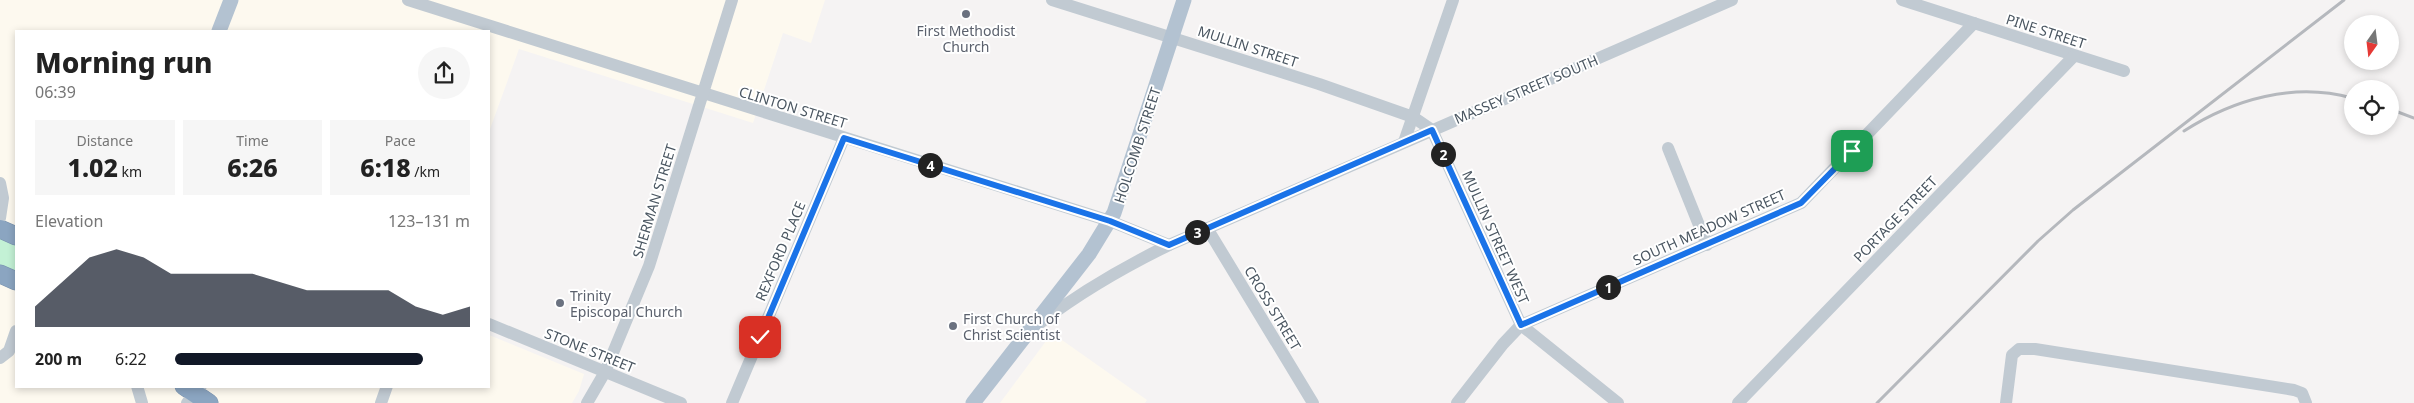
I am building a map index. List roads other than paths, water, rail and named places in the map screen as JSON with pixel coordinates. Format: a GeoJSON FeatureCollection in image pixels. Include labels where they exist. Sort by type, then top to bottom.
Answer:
{"type":"FeatureCollection","features":[{"type":"Feature","properties":{"kind":"highway"},"geometry":{"type":"LineString","coordinates":[[0,229],[15,236]]}},
{"type":"Feature","properties":{"kind":"highway"},"geometry":{"type":"LineString","coordinates":[[0,274],[15,281]]}},
{"type":"Feature","properties":{"kind":"main road"},"geometry":{"type":"LineString","coordinates":[[219,27],[231,0]]}},
{"type":"Feature","properties":{"kind":"main road","name":"HOLCOMB STREET"},"geometry":{"type":"LineString","coordinates":[[1033,328],[1089,254],[1114,213],[1184,0]]}},
{"type":"Feature","properties":{"kind":"main road","name":"MASSEY STREET SOUTH"},"geometry":{"type":"LineString","coordinates":[[973,403],[1033,328]]}},
{"type":"Feature","properties":{"kind":"street","name":"CLINTON STREET"},"geometry":{"type":"LineString","coordinates":[[408,0],[1110,221],[1169,245]]}},
{"type":"Feature","properties":{"kind":"street","name":"SHERMAN STREET"},"geometry":{"type":"LineString","coordinates":[[587,403],[605,372],[650,266],[732,0]]}},
{"type":"Feature","properties":{"kind":"street","name":"MULLIN STREET"},"geometry":{"type":"LineString","coordinates":[[1052,0],[1172,37],[1413,117],[1432,130]]}},
{"type":"Feature","properties":{"kind":"street"},"geometry":{"type":"LineString","coordinates":[[1404,142],[1453,0]]}},
{"type":"Feature","properties":{"kind":"street","name":"MASSEY STREET SOUTH"},"geometry":{"type":"LineString","coordinates":[[1033,328],[1076,296],[1111,274],[1169,245],[1732,0]]}},
{"type":"Feature","properties":{"kind":"street","name":"PINE STREET"},"geometry":{"type":"LineString","coordinates":[[1902,0],[2124,71]]}},
{"type":"Feature","properties":{"kind":"street","name":"SOUTH MEADOW STREET"},"geometry":{"type":"LineString","coordinates":[[1456,403],[1503,344],[1521,325],[1801,203],[1974,23]]}},
{"type":"Feature","properties":{"kind":"street","name":"PORTAGE STREET"},"geometry":{"type":"LineString","coordinates":[[1738,403],[2074,56]]}},
{"type":"Feature","properties":{"kind":"street","name":"MULLIN STREET WEST"},"geometry":{"type":"LineString","coordinates":[[1432,130],[1521,325],[1618,403]]}},
{"type":"Feature","properties":{"kind":"street","name":"REXFORD PLACE"},"geometry":{"type":"LineString","coordinates":[[732,403],[844,138]]}},
{"type":"Feature","properties":{"kind":"street"},"geometry":{"type":"LineString","coordinates":[[1668,148],[1707,245]]}},
{"type":"Feature","properties":{"kind":"street"},"geometry":{"type":"LineString","coordinates":[[0,183],[3,198],[0,218]]}},
{"type":"Feature","properties":{"kind":"street","name":"CROSS STREET"},"geometry":{"type":"LineString","coordinates":[[1207,228],[1314,403]]}},
{"type":"Feature","properties":{"kind":"street","name":"STONE STREET"},"geometry":{"type":"LineString","coordinates":[[490,324],[681,403]]}},
{"type":"Feature","properties":{"kind":"street"},"geometry":{"type":"LineString","coordinates":[[0,358],[9,351],[15,334]]}},
{"type":"Feature","properties":{"kind":"street"},"geometry":{"type":"LineString","coordinates":[[2006,403],[2012,355],[2018,349],[2045,351],[2294,390],[2302,393],[2306,403]]}},
{"type":"Feature","properties":{"kind":"street"},"geometry":{"type":"LineString","coordinates":[[137,388],[142,403]]}},
{"type":"Feature","properties":{"kind":"street"},"geometry":{"type":"LineString","coordinates":[[381,403],[386,388]]}},
{"type":"Feature","properties":{"kind":"railway"},"geometry":{"type":"LineString","coordinates":[[1877,403],[2038,241],[2073,210],[2344,0]]}},
{"type":"Feature","properties":{"kind":"railway"},"geometry":{"type":"LineString","coordinates":[[2184,131],[2223,110],[2265,96],[2308,92],[2344,97]]}},
{"type":"Feature","properties":{"kind":"railway"},"geometry":{"type":"LineString","coordinates":[[2399,112],[2414,118]]}},
{"type":"Feature","properties":{"kind":"place","name":"First Methodist Church"},"geometry":{"type":"Point","coordinates":[966,14]}},
{"type":"Feature","properties":{"kind":"place","name":"Trinity Episcopal Church"},"geometry":{"type":"Point","coordinates":[560,303]}},
{"type":"Feature","properties":{"kind":"place","name":"First Church of Christ Scientist"},"geometry":{"type":"Point","coordinates":[953,326]}}]}
